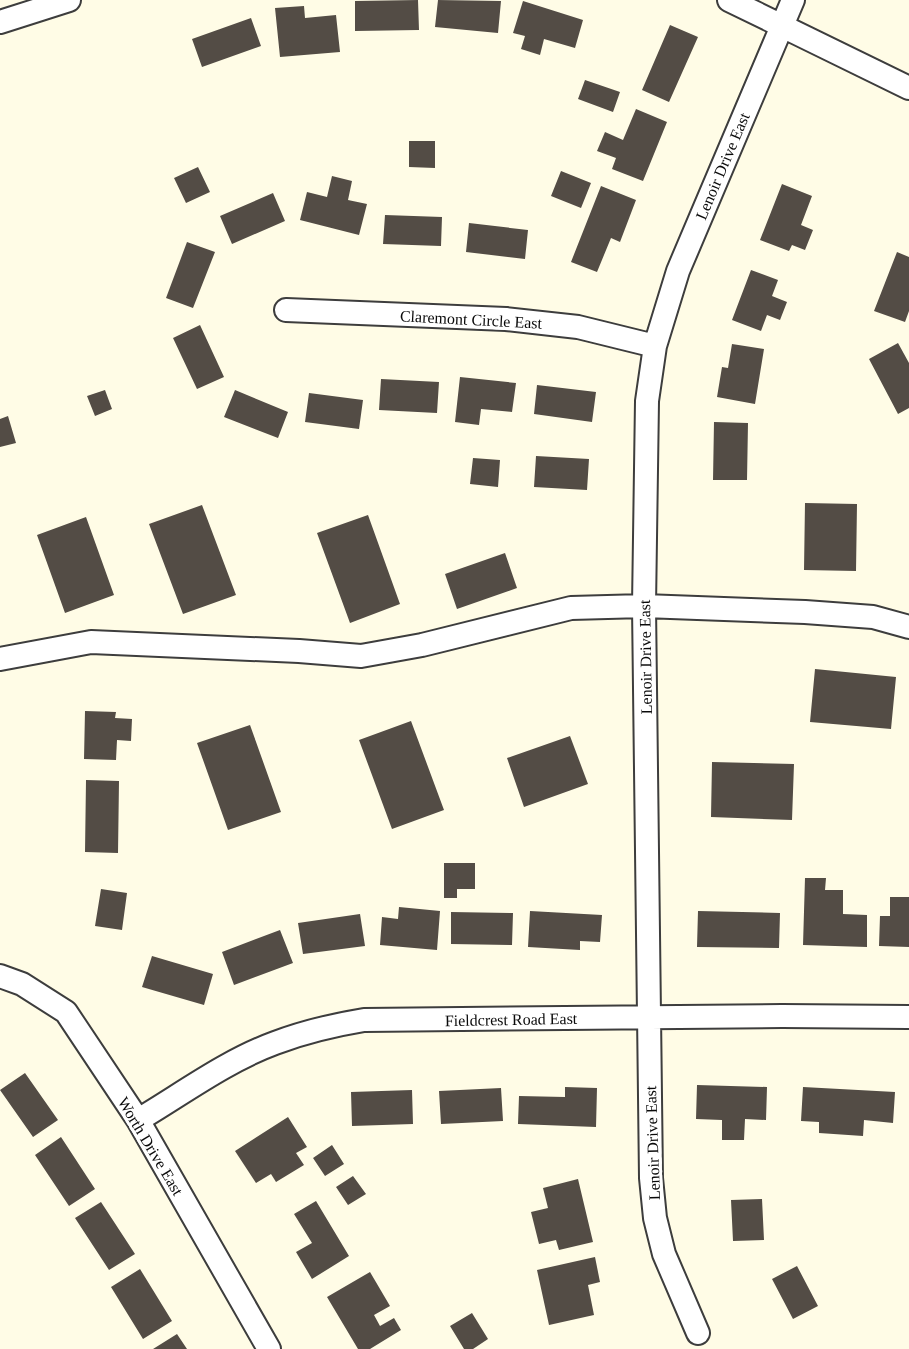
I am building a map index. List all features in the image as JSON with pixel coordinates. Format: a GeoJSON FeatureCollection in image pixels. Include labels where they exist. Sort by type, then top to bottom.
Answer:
{"type":"FeatureCollection","features":[{"type":"Feature","properties":{"kind":"street"},"geometry":{"type":"LineString","coordinates":[[0,22],[69,0]]}},
{"type":"Feature","properties":{"kind":"street"},"geometry":{"type":"LineString","coordinates":[[729,0],[909,88]]}},
{"type":"Feature","properties":{"kind":"street","name":"Lenoir Drive East"},"geometry":{"type":"LineString","coordinates":[[698,1333],[664,1254],[655,1218],[651,1178],[644,606],[646,401],[655,346],[678,271],[793,0]]}},
{"type":"Feature","properties":{"kind":"street","name":"Claremont Circle East"},"geometry":{"type":"LineString","coordinates":[[286,310],[506,319],[578,327],[655,346]]}},
{"type":"Feature","properties":{"kind":"street"},"geometry":{"type":"LineString","coordinates":[[0,659],[91,642],[361,656],[422,645],[571,608],[644,606],[839,615],[873,617],[909,627]]}},
{"type":"Feature","properties":{"kind":"street","name":"Worth Drive East"},"geometry":{"type":"LineString","coordinates":[[0,976],[22,984],[66,1012],[138,1120],[269,1349]]}},
{"type":"Feature","properties":{"kind":"street","name":"Fieldcrest Road East"},"geometry":{"type":"LineString","coordinates":[[138,1120],[235,1062],[273,1044],[327,1027],[364,1020],[909,1017]]}},
{"type":"Feature","properties":{"kind":"building"},"geometry":{"type":"Polygon","coordinates":[[[418,0],[419,30],[355,31],[355,1],[418,0]]]}},
{"type":"Feature","properties":{"kind":"building"},"geometry":{"type":"Polygon","coordinates":[[[438,0],[501,1],[498,33],[435,27],[438,0]]]}},
{"type":"Feature","properties":{"kind":"building"},"geometry":{"type":"Polygon","coordinates":[[[523,1],[583,20],[575,48],[544,39],[540,55],[521,49],[525,36],[513,33],[523,1]]]}},
{"type":"Feature","properties":{"kind":"building"},"geometry":{"type":"Polygon","coordinates":[[[304,6],[305,18],[336,15],[340,52],[280,57],[275,8],[304,6]]]}},
{"type":"Feature","properties":{"kind":"building"},"geometry":{"type":"Polygon","coordinates":[[[251,18],[261,46],[202,67],[192,39],[251,18]]]}},
{"type":"Feature","properties":{"kind":"building"},"geometry":{"type":"Polygon","coordinates":[[[670,25],[698,37],[669,102],[642,90],[670,25]]]}},
{"type":"Feature","properties":{"kind":"building"},"geometry":{"type":"Polygon","coordinates":[[[585,80],[620,92],[613,112],[578,99],[585,80]]]}},
{"type":"Feature","properties":{"kind":"building"},"geometry":{"type":"Polygon","coordinates":[[[636,109],[667,122],[643,181],[612,169],[616,158],[597,151],[605,132],[623,140],[636,109]]]}},
{"type":"Feature","properties":{"kind":"building"},"geometry":{"type":"Polygon","coordinates":[[[409,141],[435,141],[435,168],[409,167],[409,141]]]}},
{"type":"Feature","properties":{"kind":"building"},"geometry":{"type":"Polygon","coordinates":[[[198,167],[210,192],[186,203],[174,178],[198,167]]]}},
{"type":"Feature","properties":{"kind":"building"},"geometry":{"type":"Polygon","coordinates":[[[561,171],[591,183],[581,208],[551,196],[561,171]]]}},
{"type":"Feature","properties":{"kind":"building"},"geometry":{"type":"Polygon","coordinates":[[[332,176],[352,181],[348,200],[367,204],[359,235],[300,220],[307,192],[327,197],[332,176]]]}},
{"type":"Feature","properties":{"kind":"building"},"geometry":{"type":"Polygon","coordinates":[[[782,184],[812,196],[801,225],[813,230],[805,250],[792,245],[789,251],[760,240],[782,184]]]}},
{"type":"Feature","properties":{"kind":"building"},"geometry":{"type":"Polygon","coordinates":[[[601,186],[636,200],[620,242],[611,238],[597,272],[571,262],[601,186]]]}},
{"type":"Feature","properties":{"kind":"building"},"geometry":{"type":"Polygon","coordinates":[[[273,193],[285,221],[232,244],[220,216],[273,193]]]}},
{"type":"Feature","properties":{"kind":"building"},"geometry":{"type":"Polygon","coordinates":[[[385,215],[442,217],[441,246],[383,244],[385,215]]]}},
{"type":"Feature","properties":{"kind":"building"},"geometry":{"type":"Polygon","coordinates":[[[469,223],[528,230],[525,259],[466,252],[469,223]]]}},
{"type":"Feature","properties":{"kind":"building"},"geometry":{"type":"Polygon","coordinates":[[[187,242],[215,252],[193,308],[166,298],[187,242]]]}},
{"type":"Feature","properties":{"kind":"building"},"geometry":{"type":"Polygon","coordinates":[[[897,252],[909,257],[909,311],[905,322],[874,311],[897,252]]]}},
{"type":"Feature","properties":{"kind":"building"},"geometry":{"type":"Polygon","coordinates":[[[751,270],[778,280],[772,296],[787,302],[780,320],[767,315],[761,331],[732,320],[751,270]]]}},
{"type":"Feature","properties":{"kind":"building"},"geometry":{"type":"Polygon","coordinates":[[[200,325],[224,377],[197,389],[173,338],[200,325]]]}},
{"type":"Feature","properties":{"kind":"building"},"geometry":{"type":"Polygon","coordinates":[[[898,343],[909,363],[909,408],[898,414],[869,359],[898,343]]]}},
{"type":"Feature","properties":{"kind":"building"},"geometry":{"type":"Polygon","coordinates":[[[732,344],[764,349],[755,404],[717,397],[722,367],[728,368],[732,344]]]}},
{"type":"Feature","properties":{"kind":"building"},"geometry":{"type":"Polygon","coordinates":[[[460,377],[516,383],[512,412],[481,409],[479,425],[455,422],[460,377]]]}},
{"type":"Feature","properties":{"kind":"building"},"geometry":{"type":"Polygon","coordinates":[[[381,379],[439,382],[437,413],[379,410],[381,379]]]}},
{"type":"Feature","properties":{"kind":"building"},"geometry":{"type":"Polygon","coordinates":[[[537,385],[596,392],[592,422],[534,414],[537,385]]]}},
{"type":"Feature","properties":{"kind":"building"},"geometry":{"type":"Polygon","coordinates":[[[105,390],[112,409],[95,416],[87,396],[105,390]]]}},
{"type":"Feature","properties":{"kind":"building"},"geometry":{"type":"Polygon","coordinates":[[[235,390],[288,412],[278,438],[224,417],[235,390]]]}},
{"type":"Feature","properties":{"kind":"building"},"geometry":{"type":"Polygon","coordinates":[[[309,393],[363,400],[359,429],[305,422],[309,393]]]}},
{"type":"Feature","properties":{"kind":"building"},"geometry":{"type":"Polygon","coordinates":[[[8,416],[16,443],[0,447],[0,419],[8,416]]]}},
{"type":"Feature","properties":{"kind":"building"},"geometry":{"type":"Polygon","coordinates":[[[714,422],[748,423],[747,480],[713,480],[714,422]]]}},
{"type":"Feature","properties":{"kind":"building"},"geometry":{"type":"Polygon","coordinates":[[[536,456],[589,459],[587,490],[534,487],[536,456]]]}},
{"type":"Feature","properties":{"kind":"building"},"geometry":{"type":"Polygon","coordinates":[[[473,458],[500,460],[498,487],[470,484],[473,458]]]}},
{"type":"Feature","properties":{"kind":"building"},"geometry":{"type":"Polygon","coordinates":[[[805,503],[857,504],[856,571],[804,570],[805,503]]]}},
{"type":"Feature","properties":{"kind":"building"},"geometry":{"type":"Polygon","coordinates":[[[202,505],[236,595],[183,614],[149,524],[202,505]]]}},
{"type":"Feature","properties":{"kind":"building"},"geometry":{"type":"Polygon","coordinates":[[[368,515],[400,604],[350,623],[317,533],[368,515]]]}},
{"type":"Feature","properties":{"kind":"building"},"geometry":{"type":"Polygon","coordinates":[[[86,517],[114,595],[65,613],[37,535],[86,517]]]}},
{"type":"Feature","properties":{"kind":"building"},"geometry":{"type":"Polygon","coordinates":[[[505,553],[517,588],[457,609],[445,574],[505,553]]]}},
{"type":"Feature","properties":{"kind":"building"},"geometry":{"type":"Polygon","coordinates":[[[815,669],[896,677],[891,729],[810,722],[815,669]]]}},
{"type":"Feature","properties":{"kind":"building"},"geometry":{"type":"Polygon","coordinates":[[[85,711],[116,712],[115,718],[132,719],[131,741],[117,740],[116,760],[84,759],[85,711]]]}},
{"type":"Feature","properties":{"kind":"building"},"geometry":{"type":"Polygon","coordinates":[[[411,721],[444,810],[392,829],[359,740],[411,721]]]}},
{"type":"Feature","properties":{"kind":"building"},"geometry":{"type":"Polygon","coordinates":[[[250,725],[281,812],[228,830],[197,743],[250,725]]]}},
{"type":"Feature","properties":{"kind":"building"},"geometry":{"type":"Polygon","coordinates":[[[570,736],[588,784],[524,807],[507,758],[570,736]]]}},
{"type":"Feature","properties":{"kind":"building"},"geometry":{"type":"Polygon","coordinates":[[[712,762],[794,764],[792,820],[711,817],[712,762]]]}},
{"type":"Feature","properties":{"kind":"building"},"geometry":{"type":"Polygon","coordinates":[[[86,780],[119,781],[118,853],[85,852],[86,780]]]}},
{"type":"Feature","properties":{"kind":"building"},"geometry":{"type":"Polygon","coordinates":[[[444,863],[475,863],[475,889],[457,889],[457,898],[444,898],[444,863]]]}},
{"type":"Feature","properties":{"kind":"building"},"geometry":{"type":"Polygon","coordinates":[[[805,878],[826,878],[825,890],[843,890],[843,914],[867,915],[867,947],[803,945],[805,878]]]}},
{"type":"Feature","properties":{"kind":"building"},"geometry":{"type":"Polygon","coordinates":[[[101,889],[127,893],[122,930],[95,926],[101,889]]]}},
{"type":"Feature","properties":{"kind":"building"},"geometry":{"type":"Polygon","coordinates":[[[890,897],[909,897],[909,947],[879,946],[880,916],[890,916],[890,897]]]}},
{"type":"Feature","properties":{"kind":"building"},"geometry":{"type":"Polygon","coordinates":[[[399,907],[440,911],[437,950],[380,945],[382,917],[398,919],[399,907]]]}},
{"type":"Feature","properties":{"kind":"building"},"geometry":{"type":"Polygon","coordinates":[[[530,911],[602,915],[600,942],[580,941],[580,950],[528,947],[530,911]]]}},
{"type":"Feature","properties":{"kind":"building"},"geometry":{"type":"Polygon","coordinates":[[[698,911],[780,913],[779,948],[697,947],[698,911]]]}},
{"type":"Feature","properties":{"kind":"building"},"geometry":{"type":"Polygon","coordinates":[[[451,912],[513,913],[512,945],[451,944],[451,912]]]}},
{"type":"Feature","properties":{"kind":"building"},"geometry":{"type":"Polygon","coordinates":[[[360,914],[365,946],[303,954],[298,923],[360,914]]]}},
{"type":"Feature","properties":{"kind":"building"},"geometry":{"type":"Polygon","coordinates":[[[280,930],[293,963],[234,985],[222,952],[280,930]]]}},
{"type":"Feature","properties":{"kind":"building"},"geometry":{"type":"Polygon","coordinates":[[[152,956],[213,974],[204,1005],[142,987],[152,956]]]}},
{"type":"Feature","properties":{"kind":"building"},"geometry":{"type":"Polygon","coordinates":[[[25,1073],[58,1120],[33,1137],[0,1090],[25,1073]]]}},
{"type":"Feature","properties":{"kind":"building"},"geometry":{"type":"Polygon","coordinates":[[[697,1085],[767,1087],[766,1120],[745,1119],[744,1140],[722,1140],[722,1120],[696,1119],[697,1085]]]}},
{"type":"Feature","properties":{"kind":"building"},"geometry":{"type":"Polygon","coordinates":[[[565,1087],[597,1088],[596,1127],[518,1124],[519,1096],[565,1097],[565,1087]]]}},
{"type":"Feature","properties":{"kind":"building"},"geometry":{"type":"Polygon","coordinates":[[[803,1087],[895,1092],[893,1123],[864,1120],[863,1136],[819,1133],[819,1122],[801,1121],[803,1087]]]}},
{"type":"Feature","properties":{"kind":"building"},"geometry":{"type":"Polygon","coordinates":[[[501,1088],[503,1121],[441,1124],[439,1091],[501,1088]]]}},
{"type":"Feature","properties":{"kind":"building"},"geometry":{"type":"Polygon","coordinates":[[[412,1090],[413,1124],[352,1126],[351,1092],[412,1090]]]}},
{"type":"Feature","properties":{"kind":"building"},"geometry":{"type":"Polygon","coordinates":[[[288,1117],[307,1147],[296,1153],[304,1165],[276,1182],[271,1174],[256,1183],[235,1151],[288,1117]]]}},
{"type":"Feature","properties":{"kind":"building"},"geometry":{"type":"Polygon","coordinates":[[[61,1137],[95,1189],[69,1206],[35,1155],[61,1137]]]}},
{"type":"Feature","properties":{"kind":"building"},"geometry":{"type":"Polygon","coordinates":[[[332,1145],[344,1164],[325,1176],[313,1158],[332,1145]]]}},
{"type":"Feature","properties":{"kind":"building"},"geometry":{"type":"Polygon","coordinates":[[[353,1176],[366,1194],[348,1205],[336,1187],[353,1176]]]}},
{"type":"Feature","properties":{"kind":"building"},"geometry":{"type":"Polygon","coordinates":[[[578,1179],[593,1242],[559,1250],[556,1240],[539,1244],[531,1212],[548,1208],[543,1188],[578,1179]]]}},
{"type":"Feature","properties":{"kind":"building"},"geometry":{"type":"Polygon","coordinates":[[[762,1199],[764,1240],[733,1241],[731,1200],[762,1199]]]}},
{"type":"Feature","properties":{"kind":"building"},"geometry":{"type":"Polygon","coordinates":[[[316,1201],[349,1256],[312,1279],[296,1252],[312,1243],[294,1214],[316,1201]]]}},
{"type":"Feature","properties":{"kind":"building"},"geometry":{"type":"Polygon","coordinates":[[[101,1202],[135,1254],[109,1270],[75,1218],[101,1202]]]}},
{"type":"Feature","properties":{"kind":"building"},"geometry":{"type":"Polygon","coordinates":[[[595,1257],[600,1282],[588,1285],[594,1315],[549,1325],[537,1270],[595,1257]]]}},
{"type":"Feature","properties":{"kind":"building"},"geometry":{"type":"Polygon","coordinates":[[[797,1266],[818,1306],[793,1319],[772,1279],[797,1266]]]}},
{"type":"Feature","properties":{"kind":"building"},"geometry":{"type":"Polygon","coordinates":[[[140,1269],[172,1321],[143,1339],[111,1287],[140,1269]]]}},
{"type":"Feature","properties":{"kind":"building"},"geometry":{"type":"Polygon","coordinates":[[[370,1272],[390,1306],[374,1315],[380,1326],[394,1318],[401,1330],[370,1349],[358,1349],[327,1297],[370,1272]]]}},
{"type":"Feature","properties":{"kind":"building"},"geometry":{"type":"Polygon","coordinates":[[[472,1313],[488,1339],[473,1349],[464,1349],[450,1326],[472,1313]]]}},
{"type":"Feature","properties":{"kind":"building"},"geometry":{"type":"Polygon","coordinates":[[[177,1334],[187,1349],[153,1349],[177,1334]]]}}]}
